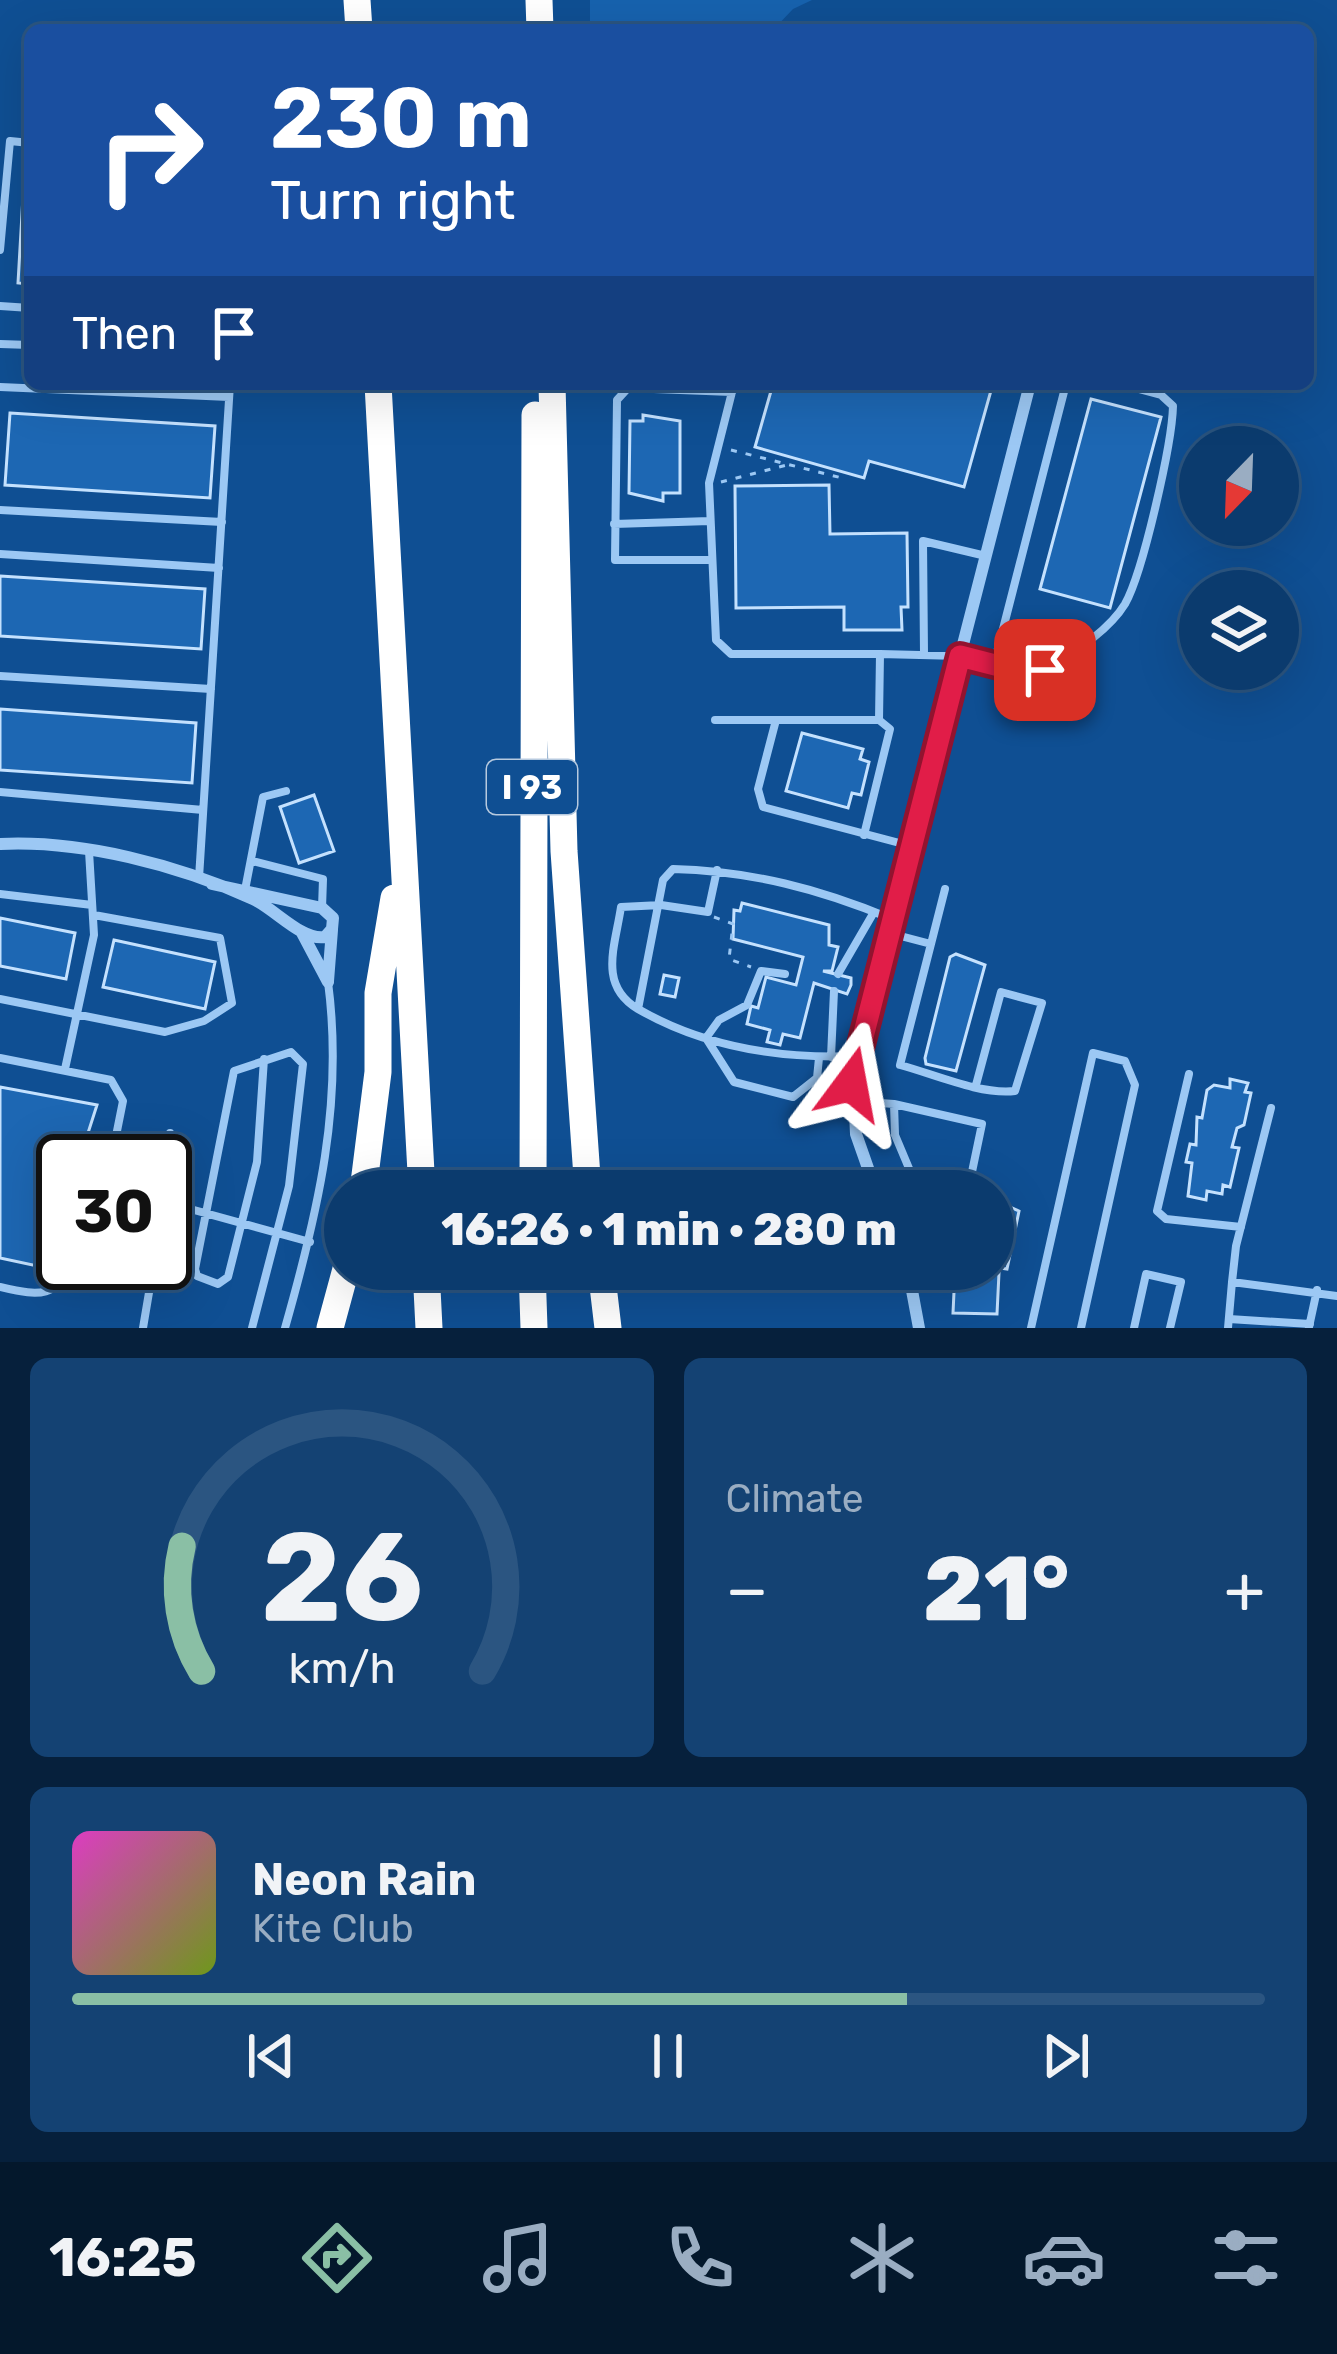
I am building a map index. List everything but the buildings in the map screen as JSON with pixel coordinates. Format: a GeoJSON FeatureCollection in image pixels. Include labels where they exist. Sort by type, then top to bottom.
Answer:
{"type":"FeatureCollection","features":[{"type":"Feature","properties":{"kind":"highway"},"geometry":{"type":"LineString","coordinates":[[378,390],[421,1170]]}},
{"type":"Feature","properties":{"kind":"highway","name":"I 93"},"geometry":{"type":"LineString","coordinates":[[532,1170],[536,390]]}},
{"type":"Feature","properties":{"kind":"highway"},"geometry":{"type":"LineString","coordinates":[[552,390],[564,851],[586,1170]]}},
{"type":"Feature","properties":{"kind":"highway"},"geometry":{"type":"LineString","coordinates":[[366,1170],[378,1072],[378,993],[403,846]]}},
{"type":"Feature","properties":{"kind":"highway"},"geometry":{"type":"LineString","coordinates":[[331,1328],[341,1290]]}},
{"type":"Feature","properties":{"kind":"highway"},"geometry":{"type":"LineString","coordinates":[[427,1290],[429,1328]]}},
{"type":"Feature","properties":{"kind":"highway"},"geometry":{"type":"LineString","coordinates":[[533,1290],[534,1328]]}},
{"type":"Feature","properties":{"kind":"highway"},"geometry":{"type":"LineString","coordinates":[[592,1290],[596,1328]]}},
{"type":"Feature","properties":{"kind":"highway"},"geometry":{"type":"LineString","coordinates":[[603,1290],[608,1328]]}},
{"type":"Feature","properties":{"kind":"street"},"geometry":{"type":"LineString","coordinates":[[868,1170],[851,1101],[856,1055],[1028,390]]}},
{"type":"Feature","properties":{"kind":"street"},"geometry":{"type":"LineString","coordinates":[[0,844],[89,850],[322,908],[333,918],[328,982]]}},
{"type":"Feature","properties":{"kind":"street"},"geometry":{"type":"LineString","coordinates":[[206,882],[262,903],[316,938],[332,929]]}},
{"type":"Feature","properties":{"kind":"street"},"geometry":{"type":"LineString","coordinates":[[301,930],[328,982]]}},
{"type":"Feature","properties":{"kind":"street"},"geometry":{"type":"LineString","coordinates":[[912,1290],[919,1328]]}},
{"type":"Feature","properties":{"kind":"lane"},"geometry":{"type":"LineString","coordinates":[[0,250],[10,141],[24,142]]}},
{"type":"Feature","properties":{"kind":"lane"},"geometry":{"type":"LineString","coordinates":[[51,390],[229,397]]}},
{"type":"Feature","properties":{"kind":"lane"},"geometry":{"type":"LineString","coordinates":[[206,882],[203,810],[230,390]]}},
{"type":"Feature","properties":{"kind":"lane"},"geometry":{"type":"LineString","coordinates":[[625,390],[617,400],[614,560],[711,560]]}},
{"type":"Feature","properties":{"kind":"lane"},"geometry":{"type":"LineString","coordinates":[[732,390],[709,485],[716,640],[731,654],[960,656],[1038,674],[1096,632],[1124,604],[1165,459],[1173,406],[1161,395],[1142,390]]}},
{"type":"Feature","properties":{"kind":"lane"},"geometry":{"type":"LineString","coordinates":[[994,664],[1064,390]]}},
{"type":"Feature","properties":{"kind":"lane"},"geometry":{"type":"LineString","coordinates":[[0,510],[222,522]]}},
{"type":"Feature","properties":{"kind":"lane"},"geometry":{"type":"LineString","coordinates":[[614,524],[710,521]]}},
{"type":"Feature","properties":{"kind":"lane"},"geometry":{"type":"LineString","coordinates":[[924,654],[923,541],[986,556]]}},
{"type":"Feature","properties":{"kind":"lane"},"geometry":{"type":"LineString","coordinates":[[0,554],[219,568]]}},
{"type":"Feature","properties":{"kind":"lane"},"geometry":{"type":"LineString","coordinates":[[879,720],[880,654]]}},
{"type":"Feature","properties":{"kind":"lane"},"geometry":{"type":"LineString","coordinates":[[0,676],[211,688]]}},
{"type":"Feature","properties":{"kind":"lane"},"geometry":{"type":"LineString","coordinates":[[715,720],[879,720],[890,729],[864,835]]}},
{"type":"Feature","properties":{"kind":"lane"},"geometry":{"type":"LineString","coordinates":[[776,720],[760,802],[770,811],[911,846]]}},
{"type":"Feature","properties":{"kind":"lane"},"geometry":{"type":"LineString","coordinates":[[245,890],[263,797],[286,791]]}},
{"type":"Feature","properties":{"kind":"lane"},"geometry":{"type":"LineString","coordinates":[[0,792],[203,810]]}},
{"type":"Feature","properties":{"kind":"lane"},"geometry":{"type":"LineString","coordinates":[[65,1069],[80,1015],[93,910],[89,850]]}},
{"type":"Feature","properties":{"kind":"lane"},"geometry":{"type":"LineString","coordinates":[[253,861],[322,879],[322,908]]}},
{"type":"Feature","properties":{"kind":"lane"},"geometry":{"type":"LineString","coordinates":[[638,1009],[667,872],[717,870],[819,890],[874,912],[890,926],[931,944]]}},
{"type":"Feature","properties":{"kind":"lane"},"geometry":{"type":"LineString","coordinates":[[717,870],[707,913],[661,905],[621,907],[612,985],[620,998],[706,1038],[819,1058],[856,1055]]}},
{"type":"Feature","properties":{"kind":"lane"},"geometry":{"type":"LineString","coordinates":[[945,889],[900,1065],[976,1085],[1016,1091],[1042,1003],[1001,992],[976,1085]]}},
{"type":"Feature","properties":{"kind":"lane"},"geometry":{"type":"LineString","coordinates":[[0,893],[220,938],[232,1003],[204,1021],[165,1032],[0,999]]}},
{"type":"Feature","properties":{"kind":"lane"},"geometry":{"type":"LineString","coordinates":[[838,974],[874,912]]}},
{"type":"Feature","properties":{"kind":"lane"},"geometry":{"type":"LineString","coordinates":[[706,1038],[718,1021],[747,1005],[761,971],[785,974]]}},
{"type":"Feature","properties":{"kind":"lane"},"geometry":{"type":"LineString","coordinates":[[285,1328],[310,1241],[333,1105],[328,982]]}},
{"type":"Feature","properties":{"kind":"lane"},"geometry":{"type":"LineString","coordinates":[[830,1057],[834,991]]}},
{"type":"Feature","properties":{"kind":"lane"},"geometry":{"type":"LineString","coordinates":[[706,1038],[734,1082],[794,1097],[817,1078],[819,1058]]}},
{"type":"Feature","properties":{"kind":"lane"},"geometry":{"type":"LineString","coordinates":[[252,1328],[279,1233],[296,1145],[303,1064],[291,1052],[264,1059],[240,1066],[231,1079],[196,1269],[197,1276],[218,1284],[228,1277],[262,1122],[264,1059]]}},
{"type":"Feature","properties":{"kind":"lane"},"geometry":{"type":"LineString","coordinates":[[1031,1328],[1093,1053],[1125,1061],[1135,1085],[1081,1328]]}},
{"type":"Feature","properties":{"kind":"lane"},"geometry":{"type":"LineString","coordinates":[[0,1058],[111,1080],[123,1101],[116,1134]]}},
{"type":"Feature","properties":{"kind":"lane"},"geometry":{"type":"LineString","coordinates":[[1189,1074],[1157,1211],[1166,1219],[1240,1227]]}},
{"type":"Feature","properties":{"kind":"lane"},"geometry":{"type":"LineString","coordinates":[[817,1078],[851,1084]]}},
{"type":"Feature","properties":{"kind":"lane"},"geometry":{"type":"LineString","coordinates":[[851,1101],[894,1104],[982,1124],[972,1170]]}},
{"type":"Feature","properties":{"kind":"lane"},"geometry":{"type":"LineString","coordinates":[[894,1104],[895,1135],[910,1170]]}},
{"type":"Feature","properties":{"kind":"lane"},"geometry":{"type":"LineString","coordinates":[[1271,1108],[1240,1227],[1228,1323],[1309,1326],[1317,1290]]}},
{"type":"Feature","properties":{"kind":"lane"},"geometry":{"type":"LineString","coordinates":[[192,1208],[310,1241]]}},
{"type":"Feature","properties":{"kind":"lane"},"geometry":{"type":"LineString","coordinates":[[1134,1328],[1146,1274],[1180,1282],[1170,1328]]}},
{"type":"Feature","properties":{"kind":"lane"},"geometry":{"type":"LineString","coordinates":[[1232,1282],[1337,1296]]}},
{"type":"Feature","properties":{"kind":"lane"},"geometry":{"type":"LineString","coordinates":[[0,1287],[37,1296],[54,1290]]}},
{"type":"Feature","properties":{"kind":"lane"},"geometry":{"type":"LineString","coordinates":[[143,1328],[149,1290]]}},
{"type":"Feature","properties":{"kind":"path"},"geometry":{"type":"LineString","coordinates":[[717,447],[846,479]]}},
{"type":"Feature","properties":{"kind":"path"},"geometry":{"type":"LineString","coordinates":[[709,485],[789,465]]}},
{"type":"Feature","properties":{"kind":"path"},"geometry":{"type":"LineString","coordinates":[[707,913],[733,924],[729,959],[761,971]]}},
{"type":"Feature","properties":{"kind":"shaded area"},"geometry":{"type":"Polygon","coordinates":[[[590,0],[812,0],[793,9],[779,24],[590,24],[590,0]]]}},
{"type":"Feature","properties":{"kind":"route"},"geometry":{"type":"LineString","coordinates":[[851,1084],[960,656],[1030,674],[1045,670]]}}]}
